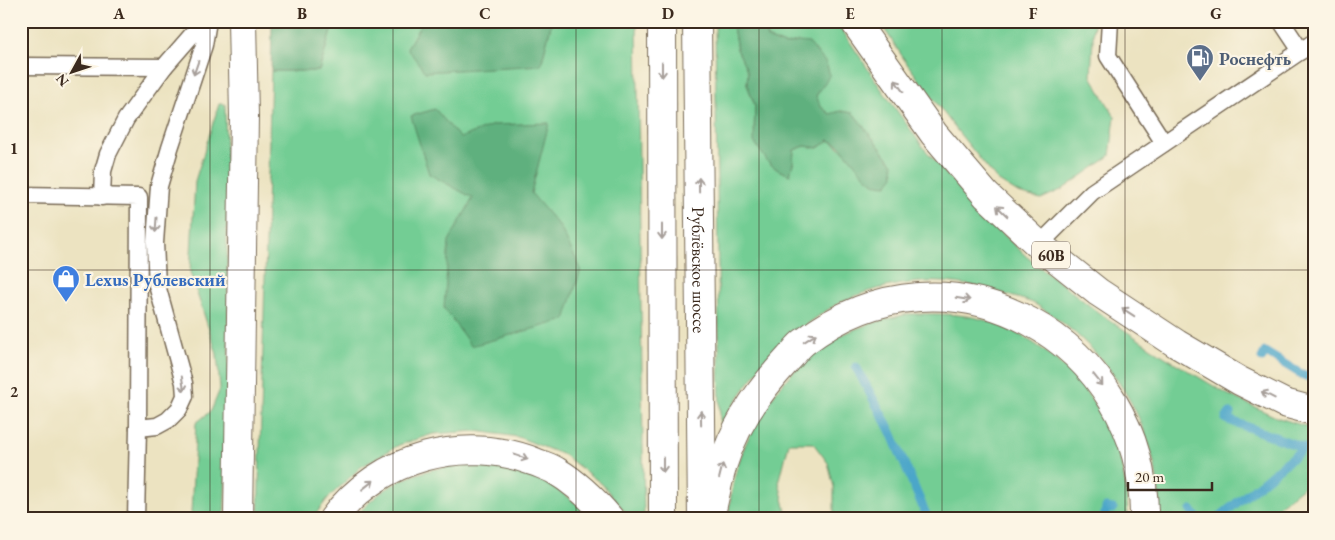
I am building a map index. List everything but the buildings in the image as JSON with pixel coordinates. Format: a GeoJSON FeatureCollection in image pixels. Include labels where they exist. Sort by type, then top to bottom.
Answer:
{"type":"FeatureCollection","features":[{"type":"Feature","properties":{"kind":"main road"},"geometry":{"type":"LineString","coordinates":[[238,519],[244,116],[242,21]]}},
{"type":"Feature","properties":{"kind":"main road","name":"Рублёвское шоссе"},"geometry":{"type":"LineString","coordinates":[[662,21],[663,519]]}},
{"type":"Feature","properties":{"kind":"main road","name":"Рублёвское шоссе"},"geometry":{"type":"LineString","coordinates":[[697,21],[702,519]]}},
{"type":"Feature","properties":{"kind":"main road","name":"60B"},"geometry":{"type":"LineString","coordinates":[[854,21],[934,134],[986,196],[1039,246],[1098,292],[1177,344],[1240,381],[1284,403],[1314,412]]}},
{"type":"Feature","properties":{"kind":"main road"},"geometry":{"type":"LineString","coordinates":[[710,519],[723,462],[744,416],[772,376],[803,342],[840,319],[874,304],[907,297],[941,296],[985,303],[1028,319],[1066,346],[1100,381],[1123,418],[1137,454],[1145,500],[1144,519]]}},
{"type":"Feature","properties":{"kind":"main road"},"geometry":{"type":"LineString","coordinates":[[333,519],[342,507],[371,482],[400,464],[437,453],[478,449],[516,455],[555,470],[590,496],[610,519]]}},
{"type":"Feature","properties":{"kind":"lane"},"geometry":{"type":"LineString","coordinates":[[102,197],[103,171],[108,154],[126,119],[164,67],[204,21]]}},
{"type":"Feature","properties":{"kind":"lane"},"geometry":{"type":"LineString","coordinates":[[138,428],[157,426],[168,420],[179,409],[185,396],[184,383],[157,285],[155,243],[159,186],[204,45],[208,21]]}},
{"type":"Feature","properties":{"kind":"lane"},"geometry":{"type":"LineString","coordinates":[[1110,21],[1108,56],[1164,143]]}},
{"type":"Feature","properties":{"kind":"lane"},"geometry":{"type":"LineString","coordinates":[[1039,246],[1092,192],[1308,47],[1281,21]]}},
{"type":"Feature","properties":{"kind":"lane"},"geometry":{"type":"LineString","coordinates":[[21,66],[164,67]]}},
{"type":"Feature","properties":{"kind":"lane"},"geometry":{"type":"LineString","coordinates":[[21,195],[139,197],[136,519]]}},
{"type":"Feature","properties":{"kind":"green space"},"geometry":{"type":"Polygon","coordinates":[[[272,21],[334,21],[319,71],[271,71],[272,21]]]}},
{"type":"Feature","properties":{"kind":"green space"},"geometry":{"type":"Polygon","coordinates":[[[334,21],[423,21],[407,48],[541,65],[552,21],[637,21],[644,519],[631,519],[602,484],[564,455],[518,437],[476,431],[433,434],[399,445],[361,467],[328,498],[312,519],[258,519],[271,71],[319,71],[334,21]]]}},
{"type":"Feature","properties":{"kind":"green space"},"geometry":{"type":"Polygon","coordinates":[[[423,21],[552,21],[541,65],[425,72],[407,48],[423,21]]]}},
{"type":"Feature","properties":{"kind":"green space"},"geometry":{"type":"Polygon","coordinates":[[[715,21],[732,21],[737,49],[748,72],[747,84],[755,106],[754,130],[768,162],[778,170],[790,175],[794,150],[805,146],[818,148],[829,140],[842,149],[875,184],[893,164],[853,113],[841,111],[830,114],[821,107],[816,96],[823,86],[798,42],[785,45],[767,38],[762,21],[836,21],[923,147],[977,209],[1027,257],[1099,313],[1165,357],[1227,394],[1276,417],[1314,429],[1314,478],[1263,519],[1160,519],[1158,486],[1152,454],[1141,424],[1127,395],[1109,369],[1087,344],[1063,323],[1035,304],[1003,293],[957,283],[910,283],[876,289],[854,296],[834,306],[794,334],[775,352],[744,389],[720,425],[715,21]]]}},
{"type":"Feature","properties":{"kind":"green space"},"geometry":{"type":"Polygon","coordinates":[[[732,21],[762,21],[767,38],[785,45],[798,42],[809,43],[826,63],[830,75],[816,96],[821,107],[830,114],[841,111],[853,113],[893,164],[894,176],[887,185],[875,184],[865,176],[839,145],[829,140],[818,148],[805,146],[794,150],[790,175],[778,170],[768,162],[754,142],[755,106],[747,84],[748,72],[737,49],[732,21]]]}},
{"type":"Feature","properties":{"kind":"green space"},"geometry":{"type":"Polygon","coordinates":[[[879,21],[1094,21],[1091,76],[1115,117],[1110,156],[1063,189],[1041,199],[1018,193],[997,180],[908,65],[879,21]]]}},
{"type":"Feature","properties":{"kind":"green space"},"geometry":{"type":"Polygon","coordinates":[[[219,104],[225,104],[229,385],[224,519],[197,519],[191,513],[196,423],[211,411],[220,389],[217,354],[190,272],[195,181],[219,104]]]}},
{"type":"Feature","properties":{"kind":"green space"},"geometry":{"type":"Polygon","coordinates":[[[435,109],[460,138],[493,125],[549,123],[531,193],[560,227],[581,269],[565,320],[471,346],[444,308],[449,241],[473,198],[429,174],[411,116],[435,109]]]}},
{"type":"Feature","properties":{"kind":"green space"},"geometry":{"type":"Polygon","coordinates":[[[908,314],[943,314],[977,318],[1002,326],[1047,352],[1084,389],[1099,411],[1111,434],[1123,473],[1128,519],[834,519],[834,487],[828,463],[813,443],[789,443],[779,483],[788,519],[728,519],[735,476],[746,443],[767,405],[780,387],[811,355],[828,343],[861,327],[908,314]]]}},
{"type":"Feature","properties":{"kind":"green space"},"geometry":{"type":"Polygon","coordinates":[[[469,464],[511,469],[534,477],[566,495],[593,519],[352,519],[378,495],[399,482],[421,473],[469,464]]]}},
{"type":"Feature","properties":{"kind":"waterway"},"geometry":{"type":"LineString","coordinates":[[1262,358],[1265,352],[1301,374],[1314,379]]}},
{"type":"Feature","properties":{"kind":"waterway"},"geometry":{"type":"LineString","coordinates":[[856,367],[890,430],[928,519]]}},
{"type":"Feature","properties":{"kind":"waterway"},"geometry":{"type":"LineString","coordinates":[[1217,519],[1304,448],[1226,419],[1230,413]]}},
{"type":"Feature","properties":{"kind":"waterway"},"geometry":{"type":"LineString","coordinates":[[1104,519],[1106,508],[1113,509]]}},
{"type":"Feature","properties":{"kind":"waterway"},"geometry":{"type":"LineString","coordinates":[[1191,510],[1198,519]]}},
{"type":"Feature","properties":{"kind":"place","name":"Роснефть"},"geometry":{"type":"Point","coordinates":[1200,82]}},
{"type":"Feature","properties":{"kind":"place","name":"Lexus Рублевский"},"geometry":{"type":"Point","coordinates":[66,303]}}]}
